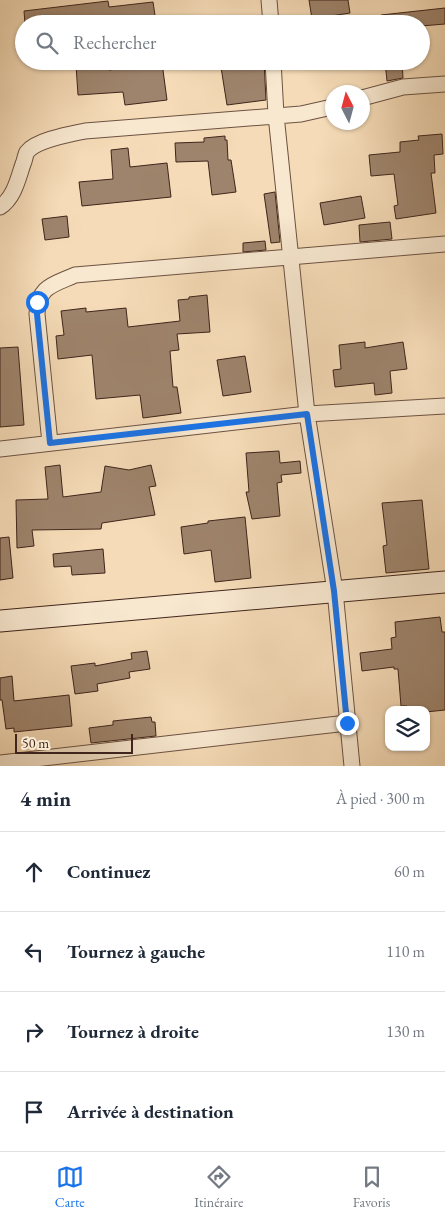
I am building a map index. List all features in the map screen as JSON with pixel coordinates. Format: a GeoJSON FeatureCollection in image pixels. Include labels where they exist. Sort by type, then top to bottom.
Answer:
{"type":"FeatureCollection","features":[{"type":"Feature","properties":{"kind":"main road"},"geometry":{"type":"LineString","coordinates":[[0,621],[445,582]]}},
{"type":"Feature","properties":{"kind":"street"},"geometry":{"type":"LineString","coordinates":[[270,0],[271,15]]}},
{"type":"Feature","properties":{"kind":"street"},"geometry":{"type":"LineString","coordinates":[[274,70],[276,115],[307,414],[334,591],[352,766]]}},
{"type":"Feature","properties":{"kind":"street"},"geometry":{"type":"LineString","coordinates":[[370,96],[403,87],[445,84]]}},
{"type":"Feature","properties":{"kind":"street"},"geometry":{"type":"LineString","coordinates":[[0,207],[10,199],[28,152],[38,144],[61,136],[85,131],[301,114],[325,109]]}},
{"type":"Feature","properties":{"kind":"street"},"geometry":{"type":"LineString","coordinates":[[50,443],[37,314],[37,302],[46,288],[75,275],[445,244]]}},
{"type":"Feature","properties":{"kind":"street"},"geometry":{"type":"LineString","coordinates":[[0,449],[307,414],[445,406]]}},
{"type":"Feature","properties":{"kind":"street"},"geometry":{"type":"LineString","coordinates":[[0,763],[347,723]]}},
{"type":"Feature","properties":{"kind":"building"},"geometry":{"type":"Polygon","coordinates":[[[309,0],[348,0],[350,13],[311,15],[309,0]]]}},
{"type":"Feature","properties":{"kind":"building"},"geometry":{"type":"Polygon","coordinates":[[[108,1],[109,7],[153,2],[155,15],[24,15],[24,11],[108,1]]]}},
{"type":"Feature","properties":{"kind":"building"},"geometry":{"type":"Polygon","coordinates":[[[445,8],[445,24],[430,25],[430,15],[381,15],[445,8]]]}},
{"type":"Feature","properties":{"kind":"building"},"geometry":{"type":"Polygon","coordinates":[[[76,70],[163,70],[167,100],[125,105],[123,92],[78,95],[76,70]]]}},
{"type":"Feature","properties":{"kind":"building"},"geometry":{"type":"Polygon","coordinates":[[[221,70],[264,70],[266,100],[227,105],[221,70]]]}},
{"type":"Feature","properties":{"kind":"building"},"geometry":{"type":"Polygon","coordinates":[[[386,70],[403,70],[403,78],[387,81],[386,70]]]}},
{"type":"Feature","properties":{"kind":"building"},"geometry":{"type":"Polygon","coordinates":[[[442,134],[443,154],[434,155],[435,173],[431,173],[436,213],[396,219],[394,206],[398,205],[394,174],[371,176],[369,155],[400,152],[400,142],[419,140],[418,136],[442,134]]]}},
{"type":"Feature","properties":{"kind":"building"},"geometry":{"type":"Polygon","coordinates":[[[225,136],[228,160],[231,160],[236,192],[212,195],[208,161],[176,162],[175,143],[204,142],[204,138],[225,136]]]}},
{"type":"Feature","properties":{"kind":"building"},"geometry":{"type":"Polygon","coordinates":[[[128,148],[130,167],[167,163],[171,197],[82,206],[79,182],[113,179],[111,150],[128,148]]]}},
{"type":"Feature","properties":{"kind":"building"},"geometry":{"type":"Polygon","coordinates":[[[275,192],[280,242],[271,243],[264,194],[275,192]]]}},
{"type":"Feature","properties":{"kind":"building"},"geometry":{"type":"Polygon","coordinates":[[[361,196],[365,218],[324,225],[320,203],[361,196]]]}},
{"type":"Feature","properties":{"kind":"building"},"geometry":{"type":"Polygon","coordinates":[[[67,216],[69,237],[45,240],[42,219],[67,216]]]}},
{"type":"Feature","properties":{"kind":"building"},"geometry":{"type":"Polygon","coordinates":[[[390,222],[392,239],[360,242],[359,225],[390,222]]]}},
{"type":"Feature","properties":{"kind":"building"},"geometry":{"type":"Polygon","coordinates":[[[265,241],[266,250],[243,252],[243,243],[265,241]]]}},
{"type":"Feature","properties":{"kind":"building"},"geometry":{"type":"Polygon","coordinates":[[[207,295],[210,332],[177,334],[179,350],[170,351],[173,387],[177,387],[181,413],[143,418],[140,395],[96,399],[92,355],[58,359],[56,336],[64,335],[61,311],[86,308],[86,312],[126,308],[128,327],[180,321],[178,300],[207,295]]]}},
{"type":"Feature","properties":{"kind":"building"},"geometry":{"type":"Polygon","coordinates":[[[365,342],[365,348],[403,342],[407,369],[390,371],[392,393],[375,395],[374,383],[335,387],[333,370],[341,369],[339,345],[365,342]]]}},
{"type":"Feature","properties":{"kind":"building"},"geometry":{"type":"Polygon","coordinates":[[[18,347],[24,425],[0,427],[0,348],[18,347]]]}},
{"type":"Feature","properties":{"kind":"building"},"geometry":{"type":"Polygon","coordinates":[[[245,356],[251,392],[223,396],[217,360],[245,356]]]}},
{"type":"Feature","properties":{"kind":"building"},"geometry":{"type":"Polygon","coordinates":[[[279,451],[280,463],[300,461],[301,473],[281,475],[282,482],[277,483],[280,516],[252,519],[246,492],[249,492],[246,453],[279,451]]]}},
{"type":"Feature","properties":{"kind":"building"},"geometry":{"type":"Polygon","coordinates":[[[60,465],[63,497],[101,492],[105,466],[129,470],[151,465],[156,486],[149,487],[155,515],[102,523],[101,529],[32,530],[34,546],[17,548],[16,500],[48,499],[45,467],[60,465]]]}},
{"type":"Feature","properties":{"kind":"building"},"geometry":{"type":"Polygon","coordinates":[[[422,500],[429,569],[386,573],[383,546],[387,545],[382,503],[422,500]]]}},
{"type":"Feature","properties":{"kind":"building"},"geometry":{"type":"Polygon","coordinates":[[[245,517],[251,578],[215,582],[211,550],[184,554],[181,527],[208,523],[208,521],[245,517]]]}},
{"type":"Feature","properties":{"kind":"building"},"geometry":{"type":"Polygon","coordinates":[[[9,537],[13,578],[0,580],[0,538],[9,537]]]}},
{"type":"Feature","properties":{"kind":"building"},"geometry":{"type":"Polygon","coordinates":[[[103,549],[105,573],[72,575],[71,566],[54,567],[53,554],[103,549]]]}},
{"type":"Feature","properties":{"kind":"building"},"geometry":{"type":"Polygon","coordinates":[[[440,617],[442,632],[445,632],[445,710],[430,712],[430,706],[401,706],[398,669],[394,669],[394,667],[362,671],[360,653],[392,649],[391,638],[396,637],[395,622],[440,617]]]}},
{"type":"Feature","properties":{"kind":"building"},"geometry":{"type":"Polygon","coordinates":[[[147,651],[150,669],[129,672],[130,678],[97,684],[98,691],[75,694],[71,666],[95,663],[95,666],[132,659],[131,653],[147,651]]]}},
{"type":"Feature","properties":{"kind":"building"},"geometry":{"type":"Polygon","coordinates":[[[12,676],[14,701],[69,695],[72,726],[14,732],[14,728],[6,729],[2,700],[0,700],[0,678],[12,676]]]}},
{"type":"Feature","properties":{"kind":"building"},"geometry":{"type":"Polygon","coordinates":[[[151,717],[152,722],[155,722],[156,736],[91,743],[89,728],[113,725],[113,721],[151,717]]]}},
{"type":"Feature","properties":{"kind":"route"},"geometry":{"type":"LineString","coordinates":[[37,302],[50,443],[307,414],[334,591],[347,723]]}}]}
